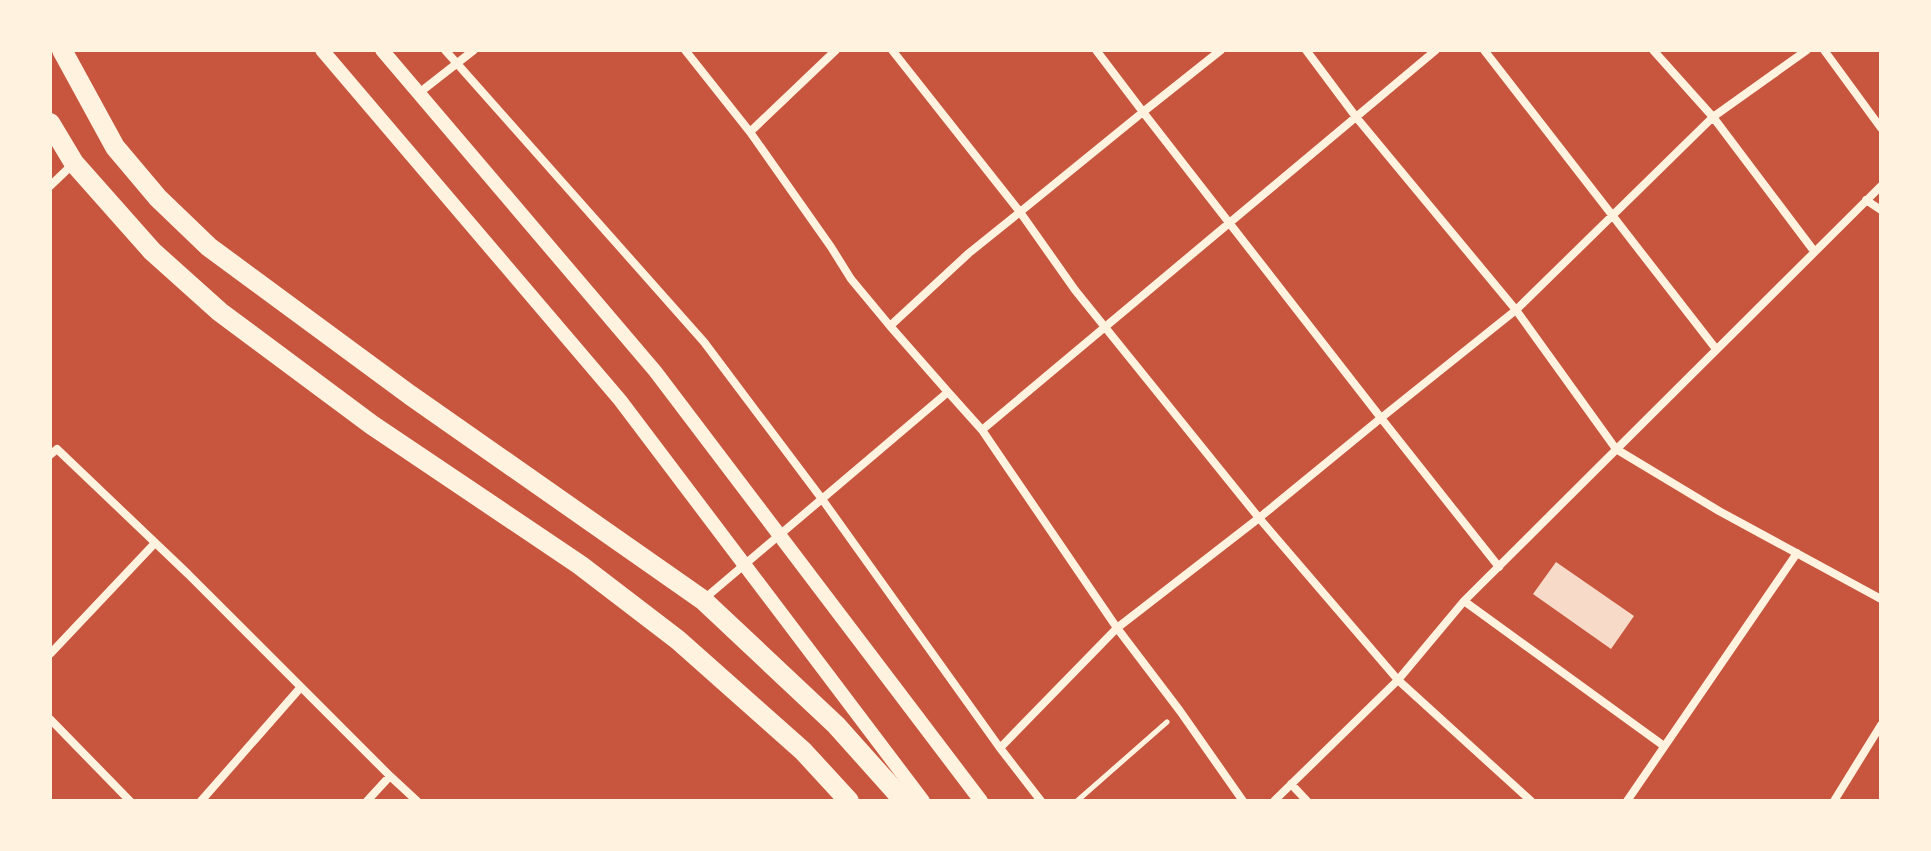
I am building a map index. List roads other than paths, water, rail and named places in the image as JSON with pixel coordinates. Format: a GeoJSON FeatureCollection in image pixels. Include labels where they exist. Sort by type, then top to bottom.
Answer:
{"type":"FeatureCollection","features":[{"type":"Feature","properties":{"kind":"main road"},"geometry":{"type":"LineString","coordinates":[[62,50],[115,147],[158,198],[209,247],[410,395],[703,600],[836,725],[904,801]]}},
{"type":"Feature","properties":{"kind":"main road"},"geometry":{"type":"LineString","coordinates":[[50,123],[74,163],[152,251],[220,312],[372,425],[580,565],[678,640],[803,751],[849,801]]}},
{"type":"Feature","properties":{"kind":"street"},"geometry":{"type":"LineString","coordinates":[[322,50],[620,400],[923,801]]}},
{"type":"Feature","properties":{"kind":"street"},"geometry":{"type":"LineString","coordinates":[[382,50],[655,371],[981,801]]}},
{"type":"Feature","properties":{"kind":"street"},"geometry":{"type":"LineString","coordinates":[[445,50],[704,342],[1041,801]]}},
{"type":"Feature","properties":{"kind":"street"},"geometry":{"type":"LineString","coordinates":[[419,93],[474,50]]}},
{"type":"Feature","properties":{"kind":"street"},"geometry":{"type":"LineString","coordinates":[[685,50],[750,132],[851,279],[982,430],[1117,628],[1243,801]]}},
{"type":"Feature","properties":{"kind":"street"},"geometry":{"type":"LineString","coordinates":[[750,132],[836,50]]}},
{"type":"Feature","properties":{"kind":"street"},"geometry":{"type":"LineString","coordinates":[[892,50],[1020,212],[1075,290],[1259,518],[1398,680],[1526,799]]}},
{"type":"Feature","properties":{"kind":"street"},"geometry":{"type":"LineString","coordinates":[[1096,50],[1499,567]]}},
{"type":"Feature","properties":{"kind":"street"},"geometry":{"type":"LineString","coordinates":[[890,326],[969,253],[1221,50]]}},
{"type":"Feature","properties":{"kind":"street"},"geometry":{"type":"LineString","coordinates":[[1306,50],[1356,117],[1516,310],[1616,449],[1719,511],[1881,599]]}},
{"type":"Feature","properties":{"kind":"street"},"geometry":{"type":"LineString","coordinates":[[982,430],[1436,50]]}},
{"type":"Feature","properties":{"kind":"street"},"geometry":{"type":"LineString","coordinates":[[1484,50],[1716,349]]}},
{"type":"Feature","properties":{"kind":"street"},"geometry":{"type":"LineString","coordinates":[[1653,50],[1713,117],[1814,251]]}},
{"type":"Feature","properties":{"kind":"street"},"geometry":{"type":"LineString","coordinates":[[1000,748],[1117,628],[1259,518],[1516,310],[1713,117],[1807,50]]}},
{"type":"Feature","properties":{"kind":"street"},"geometry":{"type":"LineString","coordinates":[[1824,50],[1881,128]]}},
{"type":"Feature","properties":{"kind":"street"},"geometry":{"type":"LineString","coordinates":[[50,186],[74,163]]}},
{"type":"Feature","properties":{"kind":"street"},"geometry":{"type":"LineString","coordinates":[[1274,801],[1398,680],[1464,601],[1881,186]]}},
{"type":"Feature","properties":{"kind":"street"},"geometry":{"type":"LineString","coordinates":[[1866,200],[1881,210]]}},
{"type":"Feature","properties":{"kind":"street"},"geometry":{"type":"LineString","coordinates":[[703,600],[948,392]]}},
{"type":"Feature","properties":{"kind":"street"},"geometry":{"type":"LineString","coordinates":[[50,455],[57,449],[417,801]]}},
{"type":"Feature","properties":{"kind":"street"},"geometry":{"type":"LineString","coordinates":[[50,654],[155,543]]}},
{"type":"Feature","properties":{"kind":"street"},"geometry":{"type":"LineString","coordinates":[[1627,801],[1797,553]]}},
{"type":"Feature","properties":{"kind":"street"},"geometry":{"type":"LineString","coordinates":[[1464,601],[1664,746]]}},
{"type":"Feature","properties":{"kind":"street"},"geometry":{"type":"LineString","coordinates":[[201,801],[301,687]]}},
{"type":"Feature","properties":{"kind":"street"},"geometry":{"type":"LineString","coordinates":[[50,719],[130,801]]}},
{"type":"Feature","properties":{"kind":"street"},"geometry":{"type":"LineString","coordinates":[[1834,801],[1881,725]]}},
{"type":"Feature","properties":{"kind":"street"},"geometry":{"type":"LineString","coordinates":[[367,801],[390,776]]}},
{"type":"Feature","properties":{"kind":"street"},"geometry":{"type":"LineString","coordinates":[[1291,784],[1307,801]]}}]}
